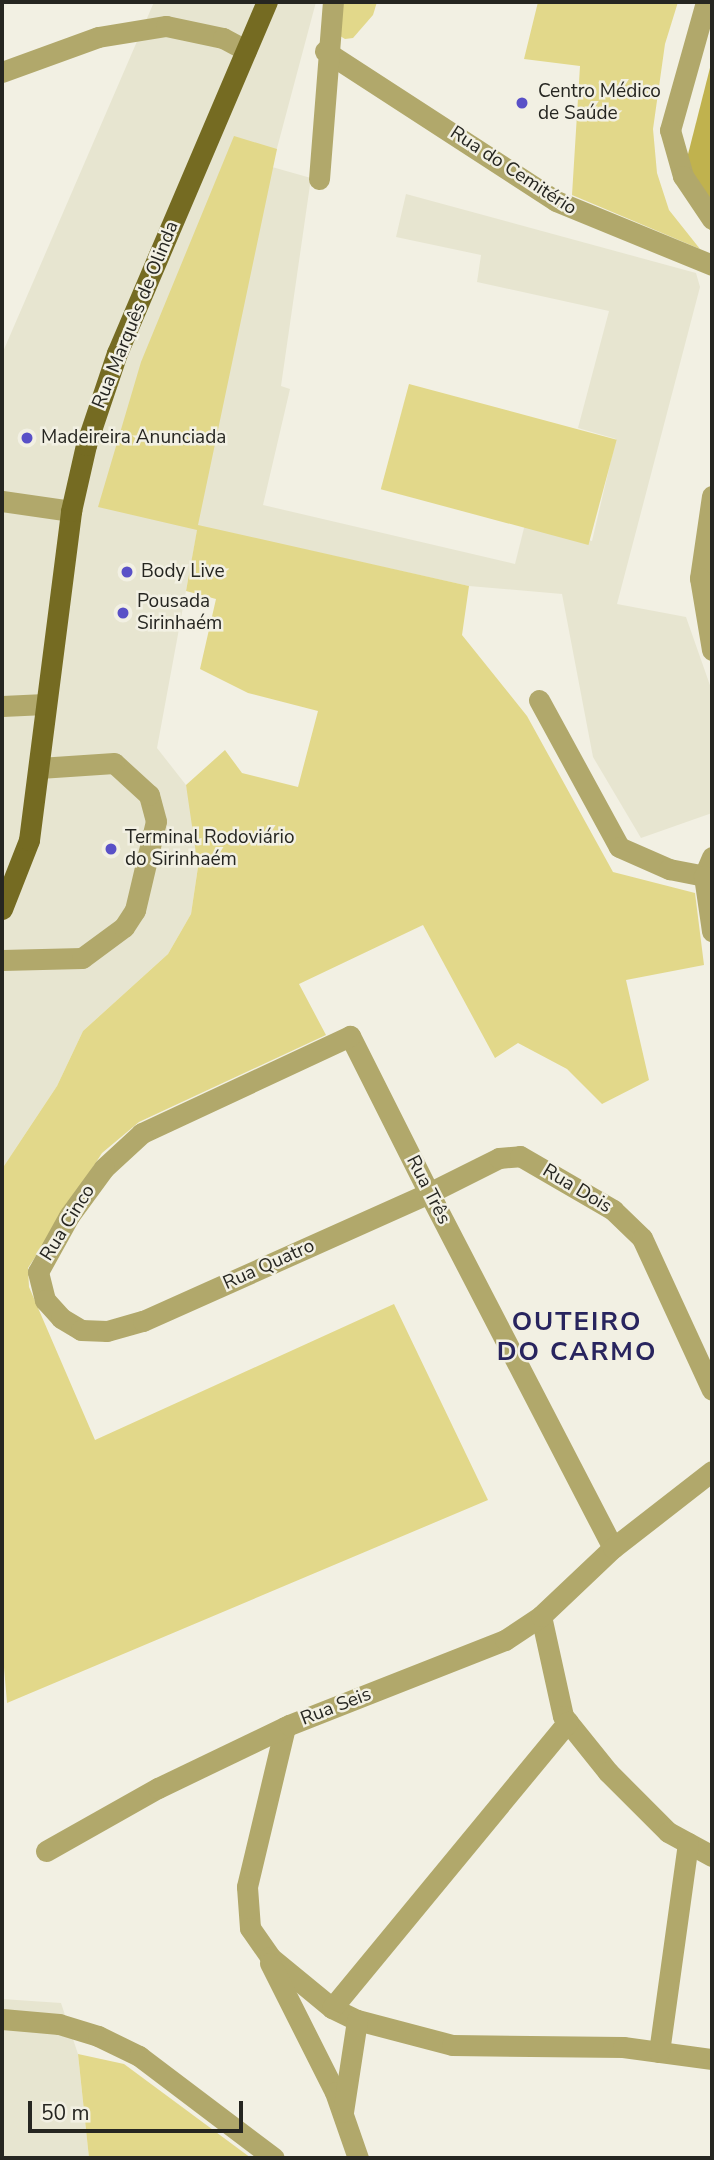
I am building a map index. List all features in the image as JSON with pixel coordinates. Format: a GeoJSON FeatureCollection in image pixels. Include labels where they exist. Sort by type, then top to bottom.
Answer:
{"type":"FeatureCollection","features":[{"type":"Feature","properties":{"kind":"main road","name":"Rua Marquês de Olinda"},"geometry":{"type":"LineString","coordinates":[[2,909],[29,840],[71,510],[86,444],[117,353],[267,2]]}},
{"type":"Feature","properties":{"kind":"street"},"geometry":{"type":"LineString","coordinates":[[319,179],[325,51],[332,2]]}},
{"type":"Feature","properties":{"kind":"street"},"geometry":{"type":"LineString","coordinates":[[706,2],[670,130],[683,176],[712,219]]}},
{"type":"Feature","properties":{"kind":"street"},"geometry":{"type":"LineString","coordinates":[[2,72],[98,37],[166,26],[223,38],[246,50]]}},
{"type":"Feature","properties":{"kind":"street","name":"Rua do Cemitério"},"geometry":{"type":"LineString","coordinates":[[325,51],[363,73],[565,206],[712,265]]}},
{"type":"Feature","properties":{"kind":"street"},"geometry":{"type":"LineString","coordinates":[[712,496],[700,578],[712,650]]}},
{"type":"Feature","properties":{"kind":"street"},"geometry":{"type":"LineString","coordinates":[[2,501],[71,510]]}},
{"type":"Feature","properties":{"kind":"street"},"geometry":{"type":"LineString","coordinates":[[539,700],[581,784],[619,847],[669,869],[708,867],[712,931]]}},
{"type":"Feature","properties":{"kind":"street"},"geometry":{"type":"LineString","coordinates":[[2,706],[46,704]]}},
{"type":"Feature","properties":{"kind":"street"},"geometry":{"type":"LineString","coordinates":[[2,960],[82,958],[124,927],[135,910],[156,821],[149,795],[114,763],[39,768]]}},
{"type":"Feature","properties":{"kind":"street","name":"Rua Três"},"geometry":{"type":"LineString","coordinates":[[142,1133],[349,1035],[613,1548]]}},
{"type":"Feature","properties":{"kind":"street","name":"Rua Cinco"},"geometry":{"type":"LineString","coordinates":[[107,1331],[81,1330],[61,1318],[45,1300],[38,1272],[69,1216],[104,1168],[142,1133]]}},
{"type":"Feature","properties":{"kind":"street","name":"Rua Dois"},"geometry":{"type":"LineString","coordinates":[[429,1193],[499,1158],[520,1156],[613,1210],[651,1253],[712,1390]]}},
{"type":"Feature","properties":{"kind":"street","name":"Rua Quatro"},"geometry":{"type":"LineString","coordinates":[[107,1331],[143,1321],[429,1193]]}},
{"type":"Feature","properties":{"kind":"street","name":"Rua Seis"},"geometry":{"type":"LineString","coordinates":[[46,1852],[158,1788],[285,1727],[505,1640],[541,1616],[613,1548],[712,1471]]}},
{"type":"Feature","properties":{"kind":"street"},"geometry":{"type":"LineString","coordinates":[[541,1616],[549,1667],[568,1722],[616,1781],[668,1832],[712,1856]]}},
{"type":"Feature","properties":{"kind":"street"},"geometry":{"type":"LineString","coordinates":[[332,2008],[568,1722]]}},
{"type":"Feature","properties":{"kind":"street"},"geometry":{"type":"LineString","coordinates":[[285,1727],[247,1886],[250,1928],[299,2015],[343,2115],[358,2158]]}},
{"type":"Feature","properties":{"kind":"street"},"geometry":{"type":"LineString","coordinates":[[659,2052],[688,1843]]}},
{"type":"Feature","properties":{"kind":"street"},"geometry":{"type":"LineString","coordinates":[[259,1943],[332,2008],[357,2020],[452,2045],[623,2047],[712,2059]]}},
{"type":"Feature","properties":{"kind":"street"},"geometry":{"type":"LineString","coordinates":[[2,2019],[59,2024],[99,2036],[139,2056],[274,2158]]}},
{"type":"Feature","properties":{"kind":"street"},"geometry":{"type":"LineString","coordinates":[[343,2115],[357,2020]]}},
{"type":"Feature","properties":{"kind":"shaded area"},"geometry":{"type":"Polygon","coordinates":[[[154,2],[316,2],[272,167],[311,178],[281,386],[290,389],[263,505],[515,564],[525,524],[592,541],[616,439],[578,428],[609,311],[477,282],[481,255],[396,237],[406,194],[696,273],[700,287],[617,604],[686,617],[712,691],[712,813],[641,838],[593,757],[562,594],[469,586],[198,526],[157,748],[186,785],[195,826],[198,867],[191,914],[168,954],[83,1031],[57,1086],[2,1169],[2,354],[154,2]]]}},
{"type":"Feature","properties":{"kind":"shaded area"},"geometry":{"type":"Polygon","coordinates":[[[338,2],[377,2],[373,15],[353,38],[345,39],[340,36],[338,2]]]}},
{"type":"Feature","properties":{"kind":"shaded area"},"geometry":{"type":"Polygon","coordinates":[[[538,2],[678,2],[665,44],[653,129],[657,173],[669,210],[700,249],[572,195],[580,66],[524,59],[538,2]]]}},
{"type":"Feature","properties":{"kind":"shaded area"},"geometry":{"type":"Polygon","coordinates":[[[712,60],[712,235],[684,170],[712,60]]]}},
{"type":"Feature","properties":{"kind":"shaded area"},"geometry":{"type":"Polygon","coordinates":[[[234,136],[277,149],[198,525],[469,586],[462,635],[527,716],[613,872],[695,893],[704,965],[626,980],[649,1080],[602,1104],[567,1069],[518,1043],[495,1058],[423,925],[299,984],[326,1035],[139,1122],[102,1153],[28,1268],[29,1287],[95,1440],[394,1304],[488,1500],[7,1703],[2,1644],[2,1169],[57,1086],[83,1031],[168,954],[191,914],[198,867],[186,785],[225,750],[242,773],[298,787],[318,711],[248,693],[200,669],[216,599],[186,591],[197,530],[98,507],[141,362],[234,136]]]}},
{"type":"Feature","properties":{"kind":"shaded area"},"geometry":{"type":"Polygon","coordinates":[[[409,384],[617,440],[588,545],[381,489],[409,384]]]}},
{"type":"Feature","properties":{"kind":"shaded area"},"geometry":{"type":"Polygon","coordinates":[[[2,1999],[61,2003],[78,2054],[89,2158],[2,2158],[2,1999]]]}},
{"type":"Feature","properties":{"kind":"shaded area"},"geometry":{"type":"Polygon","coordinates":[[[78,2054],[124,2064],[251,2158],[89,2158],[78,2054]]]}},
{"type":"Feature","properties":{"kind":"place","name":"Centro Médico de Saúde"},"geometry":{"type":"Point","coordinates":[522,103]}},
{"type":"Feature","properties":{"kind":"place","name":"Madeireira Anunciada"},"geometry":{"type":"Point","coordinates":[27,438]}},
{"type":"Feature","properties":{"kind":"place","name":"Body Live"},"geometry":{"type":"Point","coordinates":[127,572]}},
{"type":"Feature","properties":{"kind":"place","name":"Pousada Sirinhaém"},"geometry":{"type":"Point","coordinates":[123,613]}},
{"type":"Feature","properties":{"kind":"place","name":"Terminal Rodoviário do Sirinhaém"},"geometry":{"type":"Point","coordinates":[111,849]}},
{"type":"Feature","properties":{"kind":"district","name":"OUTEIRO DO CARMO"},"geometry":{"type":"Point","coordinates":[577,1337]}}]}
